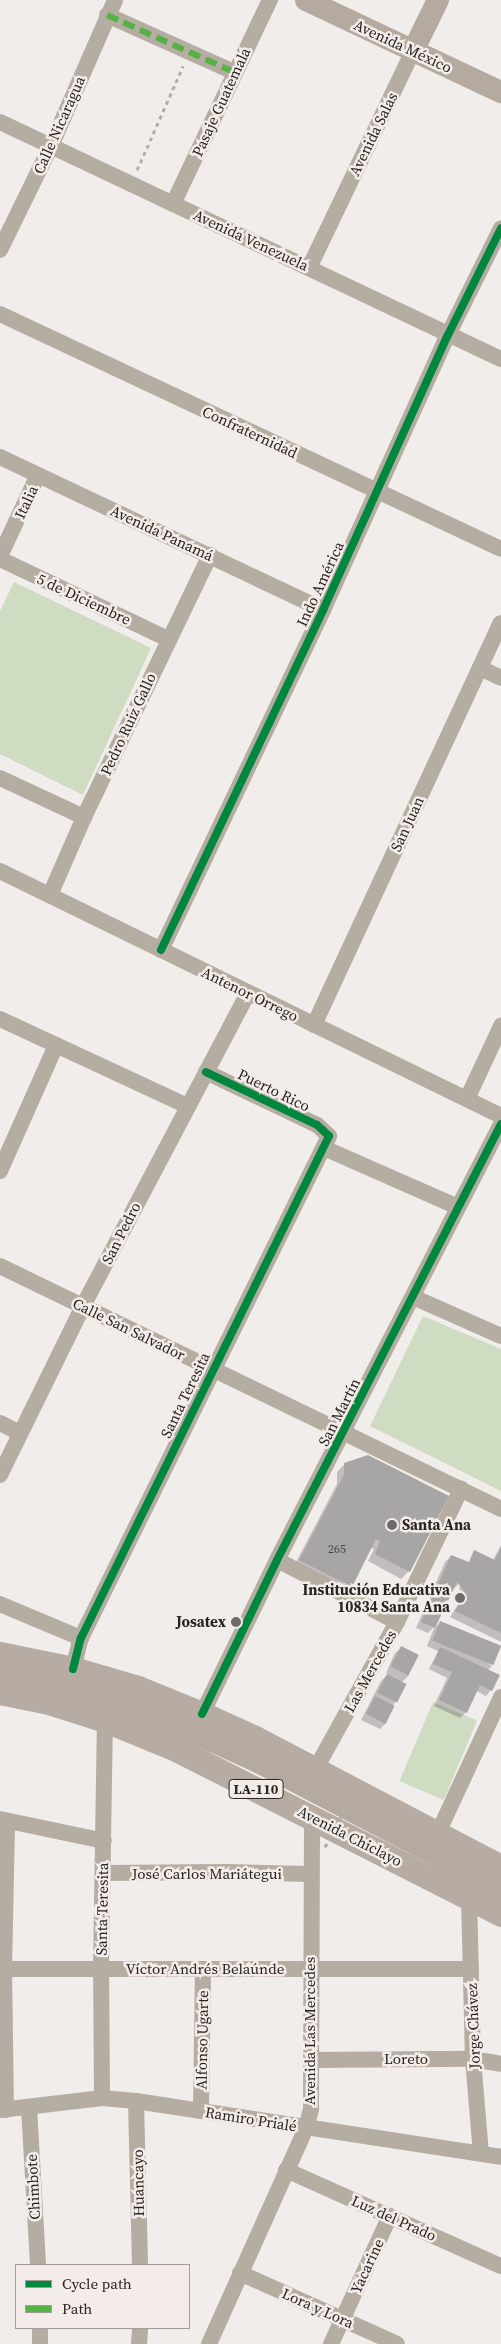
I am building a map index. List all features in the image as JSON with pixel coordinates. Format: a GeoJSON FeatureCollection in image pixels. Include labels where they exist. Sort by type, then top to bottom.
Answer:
{"type":"FeatureCollection","features":[{"type":"Feature","properties":{"kind":"main road","name":"LA-110"},"geometry":{"type":"LineString","coordinates":[[0,1654],[73,1669],[138,1688],[202,1714],[255,1738],[501,1867]]}},
{"type":"Feature","properties":{"kind":"main road","name":"Avenida Chiclayo"},"geometry":{"type":"LineString","coordinates":[[0,1692],[50,1702],[106,1720],[174,1748],[312,1816],[501,1914]]}},
{"type":"Feature","properties":{"kind":"street","name":"Calle Nicaragua"},"geometry":{"type":"LineString","coordinates":[[0,250],[51,146],[115,0]]}},
{"type":"Feature","properties":{"kind":"street","name":"Pasaje Guatemala"},"geometry":{"type":"LineString","coordinates":[[173,204],[234,72],[270,0]]}},
{"type":"Feature","properties":{"kind":"street","name":"Avenida México"},"geometry":{"type":"LineString","coordinates":[[306,0],[501,92]]}},
{"type":"Feature","properties":{"kind":"street","name":"Avenida Salas"},"geometry":{"type":"LineString","coordinates":[[309,268],[438,0]]}},
{"type":"Feature","properties":{"kind":"street"},"geometry":{"type":"LineString","coordinates":[[107,16],[234,72]]}},
{"type":"Feature","properties":{"kind":"street","name":"Avenida Venezuela"},"geometry":{"type":"LineString","coordinates":[[0,122],[501,359]]}},
{"type":"Feature","properties":{"kind":"street","name":"Indo América"},"geometry":{"type":"LineString","coordinates":[[161,950],[324,610],[448,335],[501,228]]}},
{"type":"Feature","properties":{"kind":"street","name":"Confraternidad"},"geometry":{"type":"LineString","coordinates":[[0,314],[501,549]]}},
{"type":"Feature","properties":{"kind":"street","name":"Avenida Panamá"},"geometry":{"type":"LineString","coordinates":[[0,457],[324,610]]}},
{"type":"Feature","properties":{"kind":"street","name":"Italia"},"geometry":{"type":"LineString","coordinates":[[0,558],[38,475]]}},
{"type":"Feature","properties":{"kind":"street","name":"Pedro Ruiz Gallo"},"geometry":{"type":"LineString","coordinates":[[50,895],[84,817],[168,639],[210,556]]}},
{"type":"Feature","properties":{"kind":"street","name":"5 de Diciembre"},"geometry":{"type":"LineString","coordinates":[[0,558],[168,639]]}},
{"type":"Feature","properties":{"kind":"street","name":"San Juan"},"geometry":{"type":"LineString","coordinates":[[314,1025],[501,624]]}},
{"type":"Feature","properties":{"kind":"street"},"geometry":{"type":"LineString","coordinates":[[480,668],[501,678]]}},
{"type":"Feature","properties":{"kind":"street"},"geometry":{"type":"LineString","coordinates":[[0,778],[84,817]]}},
{"type":"Feature","properties":{"kind":"street","name":"Antenor Orrego"},"geometry":{"type":"LineString","coordinates":[[0,871],[501,1116]]}},
{"type":"Feature","properties":{"kind":"street","name":"San Pedro"},"geometry":{"type":"LineString","coordinates":[[0,1475],[83,1306],[248,993]]}},
{"type":"Feature","properties":{"kind":"street"},"geometry":{"type":"LineString","coordinates":[[0,1019],[187,1106]]}},
{"type":"Feature","properties":{"kind":"street"},"geometry":{"type":"LineString","coordinates":[[467,1099],[501,1026]]}},
{"type":"Feature","properties":{"kind":"street"},"geometry":{"type":"LineString","coordinates":[[0,1171],[56,1045]]}},
{"type":"Feature","properties":{"kind":"street","name":"Puerto Rico"},"geometry":{"type":"LineString","coordinates":[[206,1072],[316,1125],[327,1142],[458,1207]]}},
{"type":"Feature","properties":{"kind":"street","name":"San Martín"},"geometry":{"type":"LineString","coordinates":[[202,1714],[278,1560],[501,1124]]}},
{"type":"Feature","properties":{"kind":"street","name":"Santa Teresita"},"geometry":{"type":"LineString","coordinates":[[73,1669],[81,1638],[212,1370],[327,1142]]}},
{"type":"Feature","properties":{"kind":"street","name":"Calle San Salvador"},"geometry":{"type":"LineString","coordinates":[[0,1266],[501,1509]]}},
{"type":"Feature","properties":{"kind":"street"},"geometry":{"type":"LineString","coordinates":[[413,1297],[501,1336]]}},
{"type":"Feature","properties":{"kind":"street"},"geometry":{"type":"LineString","coordinates":[[0,1423],[20,1433]]}},
{"type":"Feature","properties":{"kind":"street","name":"Las Mercedes"},"geometry":{"type":"LineString","coordinates":[[315,1770],[397,1622],[461,1490]]}},
{"type":"Feature","properties":{"kind":"street"},"geometry":{"type":"LineString","coordinates":[[278,1560],[397,1622]]}},
{"type":"Feature","properties":{"kind":"street"},"geometry":{"type":"LineString","coordinates":[[0,1604],[81,1638]]}},
{"type":"Feature","properties":{"kind":"street","name":"Avenida Chiclayo"},"geometry":{"type":"LineString","coordinates":[[0,1672],[78,1690],[168,1721],[258,1762],[501,1889]]}},
{"type":"Feature","properties":{"kind":"street"},"geometry":{"type":"LineString","coordinates":[[437,1835],[501,1697]]}},
{"type":"Feature","properties":{"kind":"street","name":"Santa Teresita"},"geometry":{"type":"LineString","coordinates":[[102,2098],[101,1970],[106,1720]]}},
{"type":"Feature","properties":{"kind":"street","name":"Avenida Las Mercedes"},"geometry":{"type":"LineString","coordinates":[[209,2344],[306,2128],[311,2109],[312,1816]]}},
{"type":"Feature","properties":{"kind":"street"},"geometry":{"type":"LineString","coordinates":[[3,2110],[4,1820],[104,1841]]}},
{"type":"Feature","properties":{"kind":"street","name":"José Carlos Mariátegui"},"geometry":{"type":"LineString","coordinates":[[103,1874],[227,1872],[311,1874]]}},
{"type":"Feature","properties":{"kind":"street","name":"Jorge Chávez"},"geometry":{"type":"LineString","coordinates":[[469,1897],[473,2059],[481,2154]]}},
{"type":"Feature","properties":{"kind":"street","name":"Víctor Andrés Belaúnde"},"geometry":{"type":"LineString","coordinates":[[2,1969],[471,1969]]}},
{"type":"Feature","properties":{"kind":"street","name":"Alfonso Ugarte"},"geometry":{"type":"LineString","coordinates":[[201,2111],[203,1969]]}},
{"type":"Feature","properties":{"kind":"street","name":"Loreto"},"geometry":{"type":"LineString","coordinates":[[311,2060],[473,2059],[501,2064]]}},
{"type":"Feature","properties":{"kind":"street","name":"Ramiro Prialé"},"geometry":{"type":"LineString","coordinates":[[3,2110],[102,2098],[136,2101],[501,2157]]}},
{"type":"Feature","properties":{"kind":"street","name":"Huancayo"},"geometry":{"type":"LineString","coordinates":[[136,2101],[140,2264]]}},
{"type":"Feature","properties":{"kind":"street","name":"Chimbote"},"geometry":{"type":"LineString","coordinates":[[29,2108],[38,2264]]}},
{"type":"Feature","properties":{"kind":"street","name":"Luz del Prado"},"geometry":{"type":"LineString","coordinates":[[286,2170],[501,2266]]}},
{"type":"Feature","properties":{"kind":"street","name":"Yacarine"},"geometry":{"type":"LineString","coordinates":[[331,2344],[390,2216]]}},
{"type":"Feature","properties":{"kind":"street","name":"Lora y Lora"},"geometry":{"type":"LineString","coordinates":[[240,2273],[397,2344]]}},
{"type":"Feature","properties":{"kind":"street"},"geometry":{"type":"LineString","coordinates":[[40,2329],[40,2344]]}},
{"type":"Feature","properties":{"kind":"street"},"geometry":{"type":"LineString","coordinates":[[139,2344],[140,2329]]}},
{"type":"Feature","properties":{"kind":"path"},"geometry":{"type":"LineString","coordinates":[[130,184],[190,52]]}},
{"type":"Feature","properties":{"kind":"path"},"geometry":{"type":"LineString","coordinates":[[325,1847],[360,1779]]}},
{"type":"Feature","properties":{"kind":"green space"},"geometry":{"type":"Polygon","coordinates":[[[14,582],[151,648],[83,795],[0,754],[0,611],[14,582]]]}},
{"type":"Feature","properties":{"kind":"green space"},"geometry":{"type":"Polygon","coordinates":[[[423,1316],[501,1349],[501,1491],[370,1426],[423,1316]]]}},
{"type":"Feature","properties":{"kind":"green space"},"geometry":{"type":"Polygon","coordinates":[[[433,1702],[477,1721],[444,1800],[399,1781],[433,1702]]]}},
{"type":"Feature","properties":{"kind":"building","name":"Santa Ana"},"geometry":{"type":"Polygon","coordinates":[[[368,1455],[449,1496],[410,1572],[375,1554],[380,1541],[376,1539],[352,1587],[299,1560],[344,1475],[344,1463],[368,1455]]]}},
{"type":"Feature","properties":{"kind":"building"},"geometry":{"type":"Polygon","coordinates":[[[501,1547],[501,1633],[455,1611],[465,1592],[457,1582],[435,1628],[421,1622],[451,1555],[469,1562],[474,1550],[495,1560],[501,1547]]]}},
{"type":"Feature","properties":{"kind":"building"},"geometry":{"type":"Polygon","coordinates":[[[440,1621],[501,1646],[493,1665],[432,1640],[440,1621]]]}},
{"type":"Feature","properties":{"kind":"building"},"geometry":{"type":"Polygon","coordinates":[[[401,1646],[419,1655],[408,1676],[391,1666],[401,1646]]]}},
{"type":"Feature","properties":{"kind":"building"},"geometry":{"type":"Polygon","coordinates":[[[440,1647],[500,1675],[492,1691],[480,1685],[467,1713],[439,1700],[452,1672],[433,1664],[440,1647]]]}},
{"type":"Feature","properties":{"kind":"building"},"geometry":{"type":"Polygon","coordinates":[[[387,1674],[407,1684],[397,1703],[377,1693],[387,1674]]]}},
{"type":"Feature","properties":{"kind":"building"},"geometry":{"type":"Polygon","coordinates":[[[375,1696],[395,1706],[386,1724],[366,1714],[375,1696]]]}},
{"type":"Feature","properties":{"kind":"marked path"},"geometry":{"type":"LineString","coordinates":[[107,15],[234,72]]}},
{"type":"Feature","properties":{"kind":"cycle path"},"geometry":{"type":"LineString","coordinates":[[161,950],[323,610],[448,335],[501,228]]}},
{"type":"Feature","properties":{"kind":"cycle path"},"geometry":{"type":"LineString","coordinates":[[73,1669],[81,1638],[329,1136],[317,1125],[206,1072]]}},
{"type":"Feature","properties":{"kind":"cycle path"},"geometry":{"type":"LineString","coordinates":[[202,1714],[277,1560],[501,1124]]}},
{"type":"Feature","properties":{"kind":"place","name":"Santa Ana"},"geometry":{"type":"Point","coordinates":[392,1525]}},
{"type":"Feature","properties":{"kind":"place","name":"Institución Educativa 10834 Santa Ana"},"geometry":{"type":"Point","coordinates":[460,1598]}},
{"type":"Feature","properties":{"kind":"place","name":"Josatex"},"geometry":{"type":"Point","coordinates":[236,1622]}}]}
